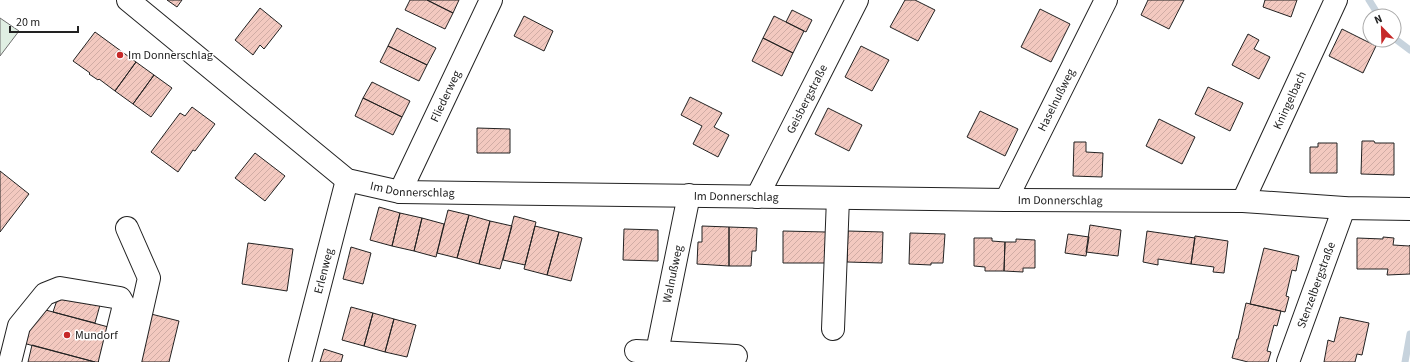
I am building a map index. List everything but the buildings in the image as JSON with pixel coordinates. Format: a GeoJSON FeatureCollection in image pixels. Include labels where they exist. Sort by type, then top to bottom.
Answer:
{"type":"FeatureCollection","features":[{"type":"Feature","properties":{"kind":"street","name":"Im Donnerschlag"},"geometry":{"type":"LineString","coordinates":[[128,0],[348,180],[400,192],[1006,200],[1243,201],[1344,208],[1410,208]]}},
{"type":"Feature","properties":{"kind":"street","name":"Fliederweg"},"geometry":{"type":"LineString","coordinates":[[400,192],[491,0]]}},
{"type":"Feature","properties":{"kind":"street","name":"Geisbergstraße"},"geometry":{"type":"LineString","coordinates":[[757,197],[857,0]]}},
{"type":"Feature","properties":{"kind":"street","name":"Haselnußweg"},"geometry":{"type":"LineString","coordinates":[[1006,200],[1106,0]]}},
{"type":"Feature","properties":{"kind":"street","name":"Kningelbach"},"geometry":{"type":"LineString","coordinates":[[1243,201],[1336,0]]}},
{"type":"Feature","properties":{"kind":"street","name":"Erlenweg"},"geometry":{"type":"LineString","coordinates":[[300,362],[348,180]]}},
{"type":"Feature","properties":{"kind":"street","name":"Walnußweg"},"geometry":{"type":"LineString","coordinates":[[689,196],[647,351],[736,356]]}},
{"type":"Feature","properties":{"kind":"street"},"geometry":{"type":"LineString","coordinates":[[833,329],[838,198]]}},
{"type":"Feature","properties":{"kind":"street","name":"Stenzelbergstraße"},"geometry":{"type":"LineString","coordinates":[[1288,362],[1344,208]]}},
{"type":"Feature","properties":{"kind":"street"},"geometry":{"type":"LineString","coordinates":[[127,228],[149,278],[130,362]]}},
{"type":"Feature","properties":{"kind":"street"},"geometry":{"type":"LineString","coordinates":[[10,362],[18,326],[45,294],[60,288],[120,298],[124,305],[110,362]]}},
{"type":"Feature","properties":{"kind":"green space"},"geometry":{"type":"Polygon","coordinates":[[[0,18],[19,31],[0,56],[0,18]]]}},
{"type":"Feature","properties":{"kind":"waterway","name":"Kningelbach"},"geometry":{"type":"LineString","coordinates":[[1369,0],[1374,8]]}},
{"type":"Feature","properties":{"kind":"waterway","name":"Kningelbach"},"geometry":{"type":"LineString","coordinates":[[1402,44],[1410,50]]}},
{"type":"Feature","properties":{"kind":"waterway","name":"Kningelbach"},"geometry":{"type":"LineString","coordinates":[[1405,362],[1410,334]]}},
{"type":"Feature","properties":{"kind":"place","name":"Im Donnerschlag"},"geometry":{"type":"Point","coordinates":[120,55]}},
{"type":"Feature","properties":{"kind":"place","name":"Mundorf"},"geometry":{"type":"Point","coordinates":[67,335]}}]}
